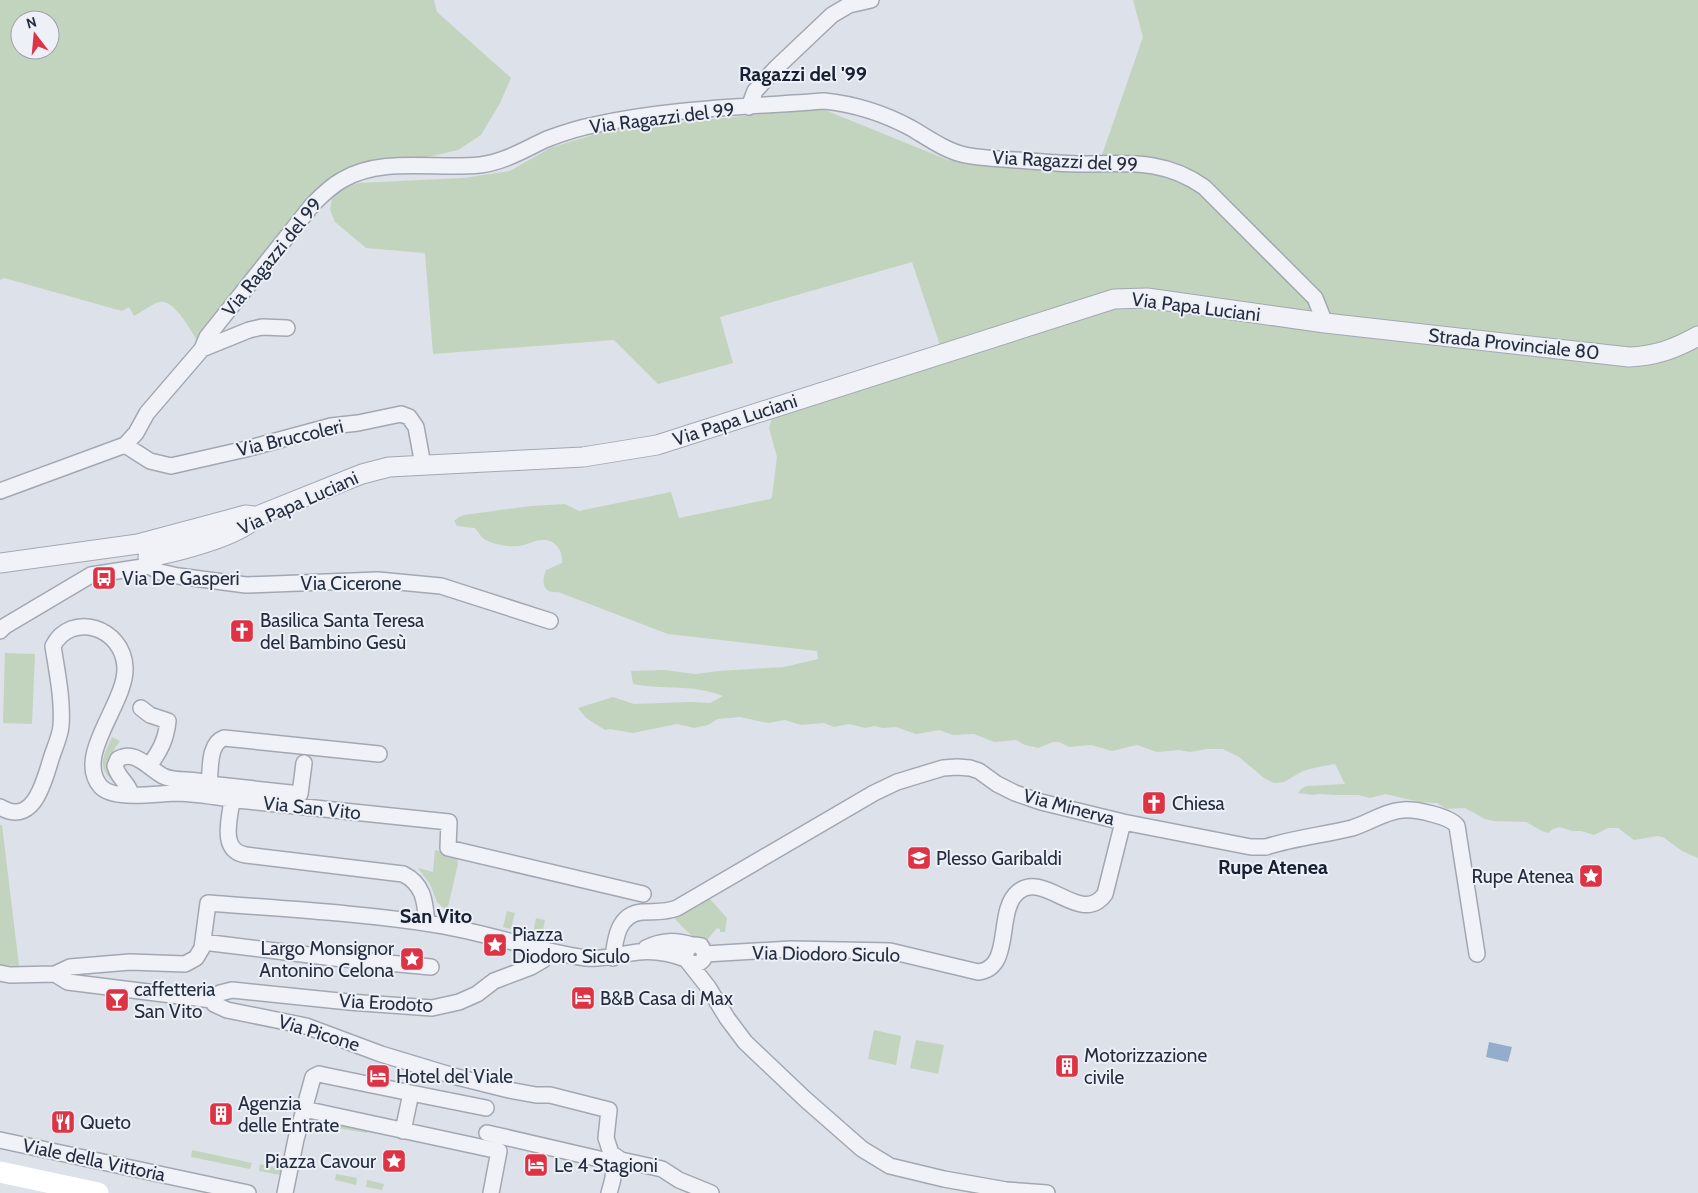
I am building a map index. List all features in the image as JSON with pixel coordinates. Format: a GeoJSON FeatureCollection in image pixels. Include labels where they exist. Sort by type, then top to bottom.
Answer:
{"type":"FeatureCollection","features":[{"type":"Feature","properties":{"kind":"main road"},"geometry":{"type":"LineString","coordinates":[[0,1172],[86,1192]]}},
{"type":"Feature","properties":{"kind":"street","name":"Via Ragazzi del 99"},"geometry":{"type":"LineString","coordinates":[[749,107],[755,91],[832,15],[849,6],[872,0]]}},
{"type":"Feature","properties":{"kind":"street","name":"Via Ragazzi del 99"},"geometry":{"type":"LineString","coordinates":[[125,445],[136,433],[147,412],[202,349],[207,337],[313,204],[326,191],[343,179],[365,171],[388,167],[480,165],[504,160],[566,132],[649,115],[834,102],[894,120],[964,155],[1067,164],[1144,165],[1173,170],[1190,177],[1204,187],[1315,298],[1325,323]]}},
{"type":"Feature","properties":{"kind":"street","name":"Via Papa Luciani"},"geometry":{"type":"LineString","coordinates":[[145,556],[174,552],[205,543],[251,524],[257,516],[362,474],[390,467],[583,457],[657,445],[1114,299],[1146,298],[1325,323]]}},
{"type":"Feature","properties":{"kind":"street","name":"Strada Provinciale 80"},"geometry":{"type":"LineString","coordinates":[[1325,323],[1629,357],[1651,356],[1676,348],[1698,336]]}},
{"type":"Feature","properties":{"kind":"street"},"geometry":{"type":"LineString","coordinates":[[202,349],[262,327],[287,328]]}},
{"type":"Feature","properties":{"kind":"street","name":"Via Bruccoleri"},"geometry":{"type":"LineString","coordinates":[[125,445],[150,461],[171,466],[246,449],[330,426],[358,423],[401,414],[409,417],[416,427],[423,465]]}},
{"type":"Feature","properties":{"kind":"street"},"geometry":{"type":"LineString","coordinates":[[0,491],[125,445]]}},
{"type":"Feature","properties":{"kind":"street"},"geometry":{"type":"LineString","coordinates":[[0,631],[5,626],[91,575],[145,556]]}},
{"type":"Feature","properties":{"kind":"street","name":"Via Cicerone"},"geometry":{"type":"LineString","coordinates":[[0,564],[145,556],[160,572],[246,585],[378,580],[441,586],[550,621]]}},
{"type":"Feature","properties":{"kind":"street"},"geometry":{"type":"LineString","coordinates":[[0,807],[9,811],[22,810],[32,804],[39,794],[61,728],[61,712],[53,646],[56,641],[68,632],[82,627],[96,628],[112,636],[122,650],[125,669],[124,681],[95,750],[92,763],[95,776],[105,790],[109,793],[120,795],[180,793],[232,800],[228,837],[230,846],[236,852],[246,855],[403,874],[415,881],[423,893],[434,924]]}},
{"type":"Feature","properties":{"kind":"street"},"geometry":{"type":"LineString","coordinates":[[141,708],[150,715],[168,721],[167,735],[162,748],[149,766]]}},
{"type":"Feature","properties":{"kind":"street"},"geometry":{"type":"LineString","coordinates":[[209,784],[213,749],[218,741],[224,738],[379,754]]}},
{"type":"Feature","properties":{"kind":"street"},"geometry":{"type":"LineString","coordinates":[[132,794],[130,788],[118,776],[115,766],[118,759],[127,755],[137,758],[166,778],[200,780],[209,784],[300,794],[304,763]]}},
{"type":"Feature","properties":{"kind":"street","name":"Via Minerva"},"geometry":{"type":"LineString","coordinates":[[612,958],[617,932],[622,923],[630,916],[643,912],[665,912],[677,908],[874,793],[898,782],[936,770],[957,767],[970,768],[980,772],[1015,793],[1040,802],[1123,822],[1251,847],[1266,847],[1351,828],[1396,810],[1412,810],[1444,818],[1454,822],[1457,826],[1477,954]]}},
{"type":"Feature","properties":{"kind":"street","name":"Via San Vito"},"geometry":{"type":"LineString","coordinates":[[232,800],[449,822],[448,848],[643,894]]}},
{"type":"Feature","properties":{"kind":"street","name":"Via Diodoro Siculo"},"geometry":{"type":"LineString","coordinates":[[696,956],[791,949],[890,951],[983,972],[992,967],[998,958],[1010,903],[1020,890],[1032,886],[1039,887],[1063,898],[1086,905],[1093,904],[1102,899],[1105,894],[1123,822]]}},
{"type":"Feature","properties":{"kind":"street"},"geometry":{"type":"LineString","coordinates":[[0,973],[10,975],[55,974],[70,967],[130,962],[185,964],[196,958],[199,954],[203,942],[208,903],[325,912],[434,924],[548,951],[588,958],[612,958],[636,952],[659,952],[696,956],[699,977],[708,987],[745,1042],[805,1100],[862,1149],[890,1166],[944,1179],[1006,1190],[1047,1193]]}},
{"type":"Feature","properties":{"kind":"street"},"geometry":{"type":"LineString","coordinates":[[203,942],[431,968]]}},
{"type":"Feature","properties":{"kind":"street","name":"Via Erodoto"},"geometry":{"type":"LineString","coordinates":[[212,1000],[220,993],[232,990],[432,1008],[459,1002],[477,994],[494,981],[543,960],[548,951]]}},
{"type":"Feature","properties":{"kind":"street","name":"Via Picone"},"geometry":{"type":"LineString","coordinates":[[55,974],[68,982],[212,1000],[214,1004],[227,1010],[306,1026],[381,1054],[456,1077],[509,1090],[536,1095],[550,1095],[609,1110],[606,1138],[611,1153],[621,1160],[662,1169],[679,1180],[711,1193]]}},
{"type":"Feature","properties":{"kind":"street"},"geometry":{"type":"LineString","coordinates":[[285,1193],[296,1138],[313,1077],[319,1074],[486,1108]]}},
{"type":"Feature","properties":{"kind":"street"},"geometry":{"type":"LineString","coordinates":[[403,1131],[411,1093]]}},
{"type":"Feature","properties":{"kind":"street"},"geometry":{"type":"LineString","coordinates":[[304,1110],[499,1151],[491,1193]]}},
{"type":"Feature","properties":{"kind":"street"},"geometry":{"type":"LineString","coordinates":[[487,1133],[608,1161],[614,1167],[609,1193]]}},
{"type":"Feature","properties":{"kind":"street","name":"Viale della Vittoria"},"geometry":{"type":"LineString","coordinates":[[0,1140],[248,1193]]}},
{"type":"Feature","properties":{"kind":"green space"},"geometry":{"type":"Polygon","coordinates":[[[0,0],[434,0],[437,12],[511,78],[500,103],[481,135],[458,150],[419,159],[350,170],[198,342],[182,316],[165,302],[156,303],[134,316],[129,307],[122,311],[4,278],[0,280],[0,0]]]}},
{"type":"Feature","properties":{"kind":"green space"},"geometry":{"type":"Polygon","coordinates":[[[1133,0],[1698,0],[1698,858],[1682,851],[1663,837],[1658,836],[1634,840],[1618,828],[1608,828],[1594,835],[1560,827],[1548,833],[1526,822],[1494,821],[1485,819],[1465,808],[1446,809],[1437,803],[1419,802],[1385,794],[1370,798],[1359,795],[1298,793],[1306,786],[1345,784],[1335,764],[1303,771],[1284,782],[1274,783],[1264,778],[1239,757],[1223,749],[1157,752],[1137,745],[1112,751],[1091,745],[1069,747],[1059,742],[1053,742],[1038,748],[1025,745],[1016,740],[994,742],[974,734],[953,735],[939,730],[916,734],[896,727],[883,728],[874,726],[865,728],[849,724],[834,727],[824,723],[801,725],[785,720],[768,723],[740,717],[718,719],[708,725],[694,728],[677,724],[633,733],[610,729],[605,730],[586,718],[578,708],[613,697],[634,704],[710,703],[723,696],[701,690],[633,684],[631,671],[664,670],[696,674],[784,667],[818,659],[817,651],[668,634],[546,589],[544,579],[546,570],[562,563],[560,550],[551,541],[539,540],[519,546],[495,544],[482,537],[475,528],[457,526],[454,521],[464,515],[531,506],[565,504],[579,511],[671,492],[679,518],[770,499],[772,497],[777,457],[769,428],[772,418],[870,385],[946,363],[912,262],[720,317],[733,363],[658,384],[614,340],[433,354],[425,253],[366,248],[335,222],[330,209],[332,199],[340,189],[359,183],[463,178],[510,171],[550,148],[609,130],[820,108],[948,160],[1096,172],[1143,37],[1133,0]]]}},
{"type":"Feature","properties":{"kind":"green space"},"geometry":{"type":"Polygon","coordinates":[[[5,653],[35,654],[32,724],[3,723],[5,653]]]}},
{"type":"Feature","properties":{"kind":"green space"},"geometry":{"type":"Polygon","coordinates":[[[112,737],[120,741],[112,753],[110,761],[114,783],[108,777],[103,766],[104,756],[112,737]]]}},
{"type":"Feature","properties":{"kind":"green space"},"geometry":{"type":"Polygon","coordinates":[[[0,825],[2,825],[19,966],[0,965],[0,825]]]}},
{"type":"Feature","properties":{"kind":"green space"},"geometry":{"type":"Polygon","coordinates":[[[435,850],[457,855],[458,864],[447,911],[437,902],[430,884],[418,868],[433,872],[435,850]]]}},
{"type":"Feature","properties":{"kind":"green space"},"geometry":{"type":"Polygon","coordinates":[[[710,899],[727,918],[725,932],[720,932],[720,929],[717,928],[707,940],[712,944],[696,938],[674,918],[710,899]]]}},
{"type":"Feature","properties":{"kind":"green space"},"geometry":{"type":"Polygon","coordinates":[[[507,911],[515,913],[511,929],[503,927],[507,911]]]}},
{"type":"Feature","properties":{"kind":"green space"},"geometry":{"type":"Polygon","coordinates":[[[536,918],[545,920],[542,935],[533,933],[536,918]]]}},
{"type":"Feature","properties":{"kind":"green space"},"geometry":{"type":"Polygon","coordinates":[[[874,1030],[901,1036],[896,1065],[868,1059],[874,1030]]]}},
{"type":"Feature","properties":{"kind":"green space"},"geometry":{"type":"Polygon","coordinates":[[[916,1040],[944,1045],[938,1074],[910,1068],[916,1040]]]}},
{"type":"Feature","properties":{"kind":"green space"},"geometry":{"type":"Polygon","coordinates":[[[338,1123],[368,1128],[367,1133],[337,1128],[338,1123]]]}},
{"type":"Feature","properties":{"kind":"green space"},"geometry":{"type":"Polygon","coordinates":[[[192,1150],[252,1163],[250,1169],[191,1157],[192,1150]]]}},
{"type":"Feature","properties":{"kind":"green space"},"geometry":{"type":"Polygon","coordinates":[[[260,1164],[281,1169],[280,1175],[259,1171],[260,1164]]]}},
{"type":"Feature","properties":{"kind":"green space"},"geometry":{"type":"Polygon","coordinates":[[[336,1174],[357,1178],[356,1185],[335,1180],[336,1174]]]}},
{"type":"Feature","properties":{"kind":"green space"},"geometry":{"type":"Polygon","coordinates":[[[367,1180],[384,1184],[382,1190],[366,1187],[367,1180]]]}},
{"type":"Feature","properties":{"kind":"water"},"geometry":{"type":"Polygon","coordinates":[[[1489,1042],[1512,1047],[1508,1062],[1486,1057],[1489,1042]]]}},
{"type":"Feature","properties":{"kind":"place","name":"Via De Gasperi"},"geometry":{"type":"Point","coordinates":[104,578]}},
{"type":"Feature","properties":{"kind":"place","name":"Basilica Santa Teresa del Bambino Gesù"},"geometry":{"type":"Point","coordinates":[242,631]}},
{"type":"Feature","properties":{"kind":"place","name":"Chiesa"},"geometry":{"type":"Point","coordinates":[1154,803]}},
{"type":"Feature","properties":{"kind":"place","name":"Plesso Garibaldi"},"geometry":{"type":"Point","coordinates":[919,858]}},
{"type":"Feature","properties":{"kind":"place","name":"Rupe Atenea"},"geometry":{"type":"Point","coordinates":[1591,876]}},
{"type":"Feature","properties":{"kind":"place","name":"Piazza Diodoro Siculo"},"geometry":{"type":"Point","coordinates":[495,945]}},
{"type":"Feature","properties":{"kind":"place","name":"Largo Monsignor Antonino Celona"},"geometry":{"type":"Point","coordinates":[412,959]}},
{"type":"Feature","properties":{"kind":"place","name":"B&B Casa di Max"},"geometry":{"type":"Point","coordinates":[583,998]}},
{"type":"Feature","properties":{"kind":"place","name":"caffetteria San Vito"},"geometry":{"type":"Point","coordinates":[117,1000]}},
{"type":"Feature","properties":{"kind":"place","name":"Motorizzazione civile"},"geometry":{"type":"Point","coordinates":[1067,1066]}},
{"type":"Feature","properties":{"kind":"place","name":"Hotel del Viale"},"geometry":{"type":"Point","coordinates":[378,1076]}},
{"type":"Feature","properties":{"kind":"place","name":"Agenzia delle Entrate"},"geometry":{"type":"Point","coordinates":[221,1114]}},
{"type":"Feature","properties":{"kind":"place","name":"Queto"},"geometry":{"type":"Point","coordinates":[63,1122]}},
{"type":"Feature","properties":{"kind":"place","name":"Piazza Cavour"},"geometry":{"type":"Point","coordinates":[394,1161]}},
{"type":"Feature","properties":{"kind":"place","name":"Le 4 Stagioni"},"geometry":{"type":"Point","coordinates":[536,1165]}},
{"type":"Feature","properties":{"kind":"district","name":"Ragazzi del '99"},"geometry":{"type":"Point","coordinates":[803,74]}},
{"type":"Feature","properties":{"kind":"district","name":"Rupe Atenea"},"geometry":{"type":"Point","coordinates":[1273,867]}},
{"type":"Feature","properties":{"kind":"district","name":"San Vito"},"geometry":{"type":"Point","coordinates":[436,916]}}]}
